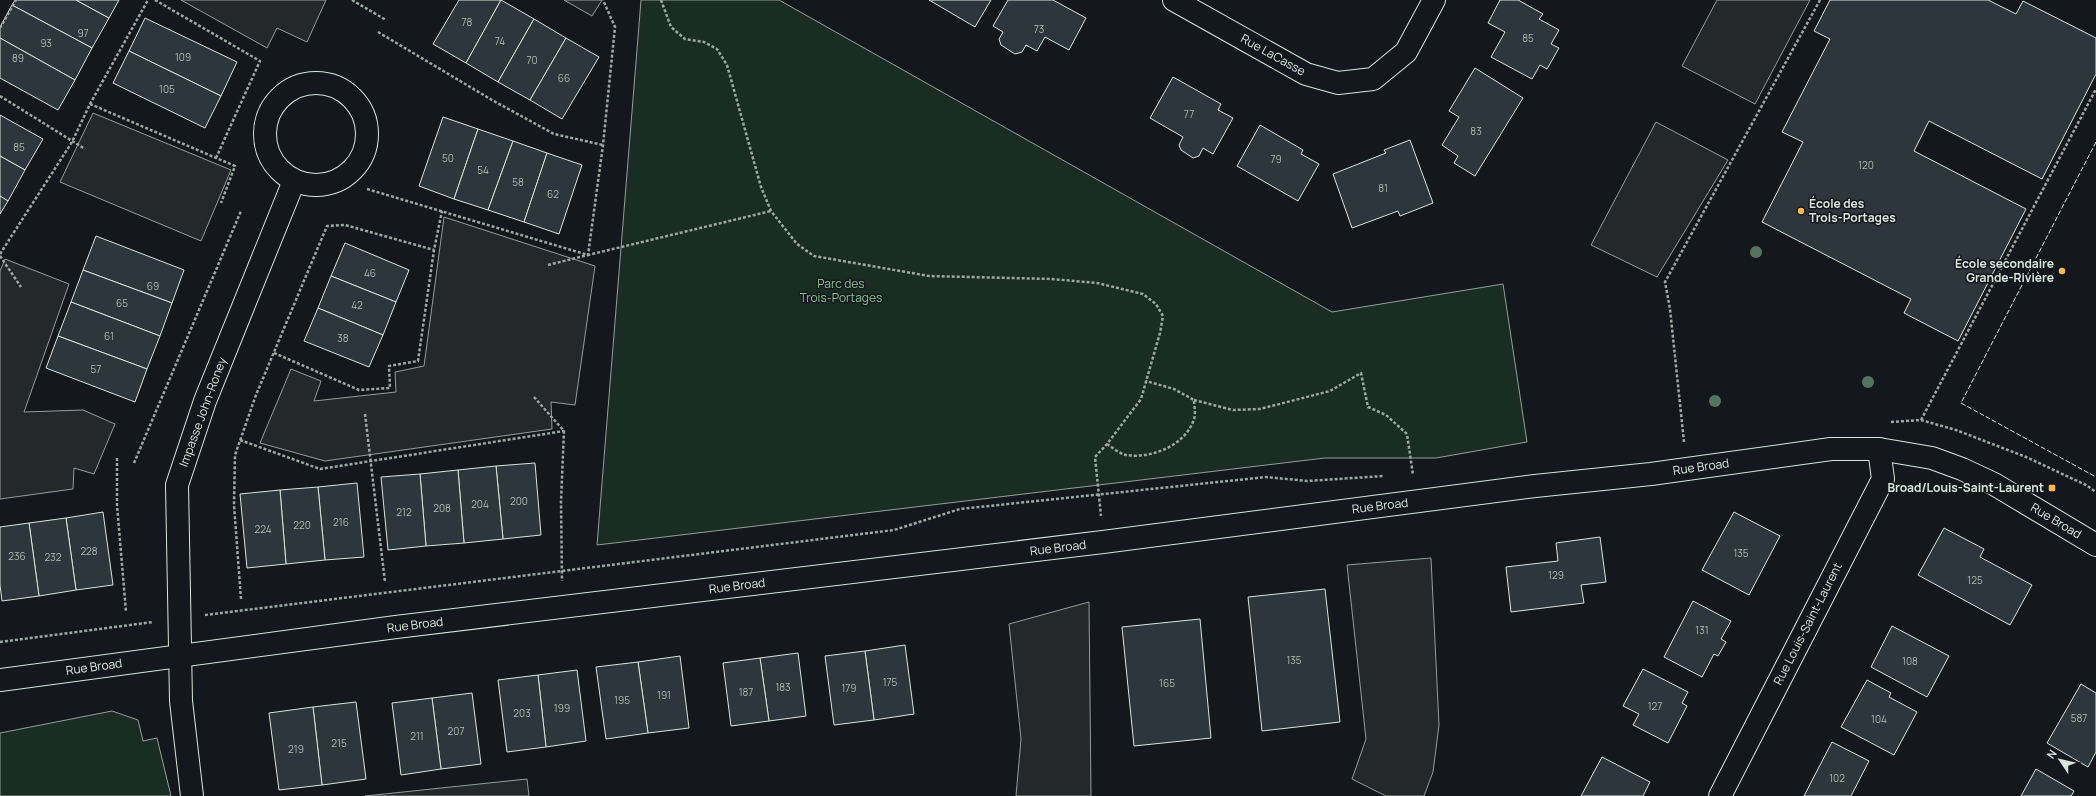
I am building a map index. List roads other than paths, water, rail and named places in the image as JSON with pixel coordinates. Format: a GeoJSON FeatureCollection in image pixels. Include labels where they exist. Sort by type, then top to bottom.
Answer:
{"type":"FeatureCollection","features":[{"type":"Feature","properties":{"kind":"street","name":"Rue LaCasse"},"geometry":{"type":"LineString","coordinates":[[1174,0],[1306,74],[1338,83],[1373,79],[1406,52],[1434,0]]}},
{"type":"Feature","properties":{"kind":"street"},"geometry":{"type":"LineString","coordinates":[[311,83],[328,84],[343,91],[356,102],[364,117],[368,134],[364,151],[356,166],[343,178],[327,184],[310,186],[294,181],[280,171],[270,158],[266,142],[265,126],[271,110],[281,97],[295,88],[311,83]]}},
{"type":"Feature","properties":{"kind":"street","name":"Impasse John-Roney"},"geometry":{"type":"LineString","coordinates":[[192,796],[181,701],[177,485],[205,401],[294,181]]}},
{"type":"Feature","properties":{"kind":"street","name":"Rue Broad"},"geometry":{"type":"LineString","coordinates":[[0,680],[563,607],[1104,542],[1535,486],[1651,474],[1831,449],[1879,449],[1932,458],[1962,469],[1994,484],[2096,544]]}},
{"type":"Feature","properties":{"kind":"street","name":"Rue Louis-Saint-Laurent"},"geometry":{"type":"LineString","coordinates":[[1720,796],[1883,479],[1879,449]]}},
{"type":"Feature","properties":{"kind":"place","name":"École des Trois-Portages"},"geometry":{"type":"Point","coordinates":[1801,211]}},
{"type":"Feature","properties":{"kind":"place","name":"École secondaire Grande-Rivière"},"geometry":{"type":"Point","coordinates":[2062,271]}},
{"type":"Feature","properties":{"kind":"place","name":"Broad/Louis-Saint-Laurent"},"geometry":{"type":"Point","coordinates":[2052,488]}},
{"type":"Feature","properties":{"kind":"park label","name":"Parc des Trois-Portages"},"geometry":{"type":"Point","coordinates":[841,291]}}]}
